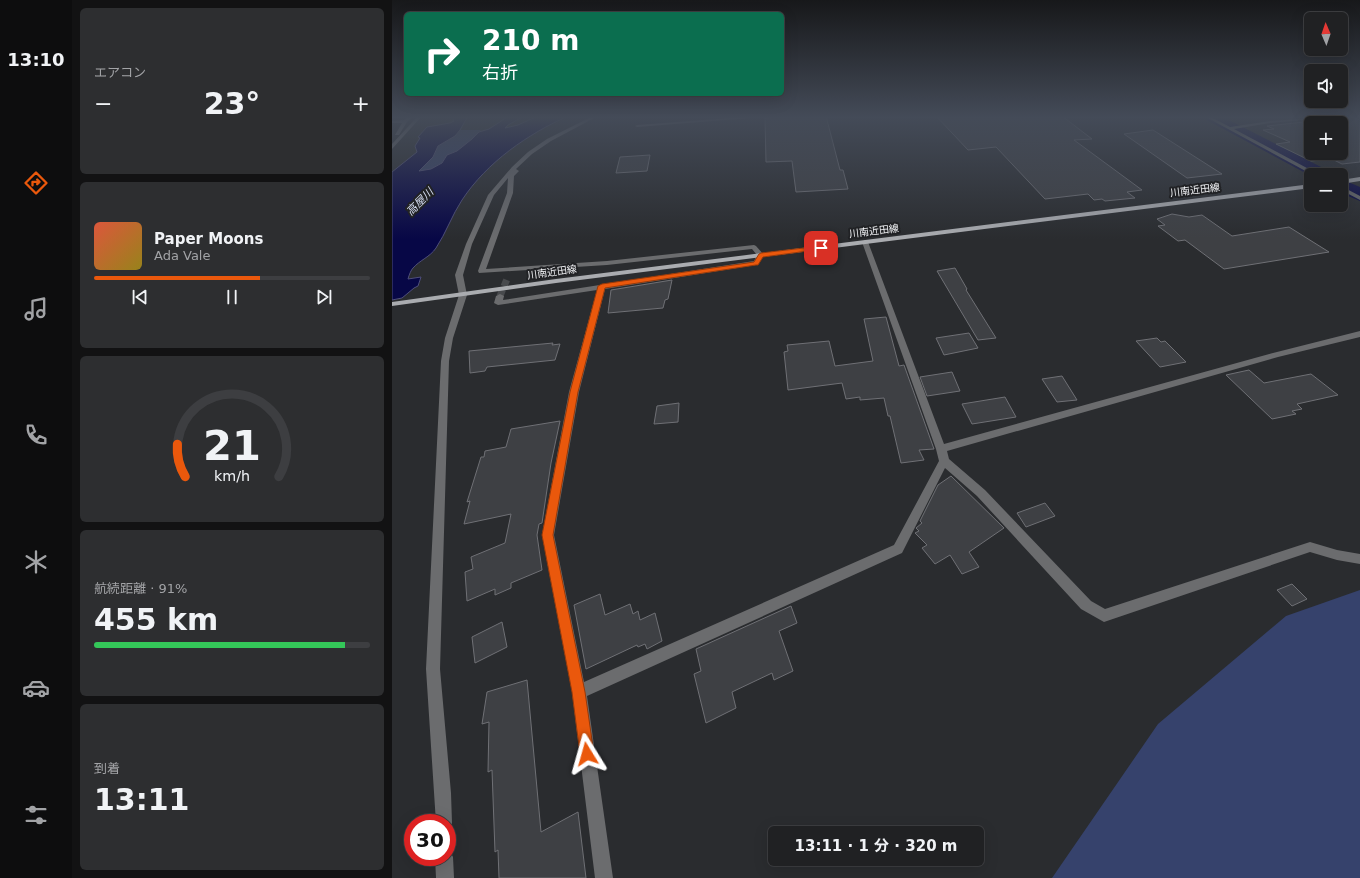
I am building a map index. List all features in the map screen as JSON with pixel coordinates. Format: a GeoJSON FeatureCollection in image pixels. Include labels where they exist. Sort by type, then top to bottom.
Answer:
{"type":"FeatureCollection","features":[{"type":"Feature","properties":{"kind":"main road"},"geometry":{"type":"LineString","coordinates":[[1348,181],[1360,180]]}},
{"type":"Feature","properties":{"kind":"main road","name":"川南近田線"},"geometry":{"type":"LineString","coordinates":[[392,304],[445,298],[556,281],[1304,187]]}},
{"type":"Feature","properties":{"kind":"street"},"geometry":{"type":"LineString","coordinates":[[444,814],[433,669],[445,361],[449,338],[464,292],[460,286],[459,275],[469,244],[491,195],[514,168],[526,157]]}},
{"type":"Feature","properties":{"kind":"street"},"geometry":{"type":"LineString","coordinates":[[1284,157],[1305,168]]}},
{"type":"Feature","properties":{"kind":"street"},"geometry":{"type":"LineString","coordinates":[[500,296],[498,303],[756,263],[761,255],[754,247],[607,263],[482,271],[510,193],[511,176],[518,169],[514,168]]}},
{"type":"Feature","properties":{"kind":"street"},"geometry":{"type":"LineString","coordinates":[[1348,192],[1360,198]]}},
{"type":"Feature","properties":{"kind":"street"},"geometry":{"type":"LineString","coordinates":[[865,242],[943,455],[981,493],[1086,605],[1104,616],[1310,547],[1337,555],[1360,559]]}},
{"type":"Feature","properties":{"kind":"street"},"geometry":{"type":"LineString","coordinates":[[507,279],[515,268]]}},
{"type":"Feature","properties":{"kind":"street"},"geometry":{"type":"LineString","coordinates":[[602,286],[574,392],[548,535],[578,692],[604,878]]}},
{"type":"Feature","properties":{"kind":"street"},"geometry":{"type":"LineString","coordinates":[[578,692],[898,548],[943,455],[1276,355],[1360,334]]}},
{"type":"Feature","properties":{"kind":"street"},"geometry":{"type":"LineString","coordinates":[[444,866],[445,878]]}},
{"type":"Feature","properties":{"kind":"shaded area"},"geometry":{"type":"Polygon","coordinates":[[[433,157],[446,157],[442,163],[431,169],[419,171],[433,157]]]}},
{"type":"Feature","properties":{"kind":"shaded area"},"geometry":{"type":"Polygon","coordinates":[[[1360,590],[1360,878],[1052,878],[1158,724],[1286,616],[1360,590]]]}},
{"type":"Feature","properties":{"kind":"water","name":"高屋川"},"geometry":{"type":"Polygon","coordinates":[[[411,157],[433,157],[419,171],[431,169],[442,163],[446,157],[501,157],[483,173],[462,200],[436,248],[431,254],[416,265],[409,274],[408,279],[421,277],[418,286],[402,298],[392,300],[392,172],[411,157]]]}},
{"type":"Feature","properties":{"kind":"building"},"geometry":{"type":"Polygon","coordinates":[[[620,157],[650,157],[647,171],[616,173],[620,157]]]}},
{"type":"Feature","properties":{"kind":"building"},"geometry":{"type":"Polygon","coordinates":[[[766,157],[837,157],[840,170],[843,170],[848,189],[796,192],[792,161],[766,162],[766,157]]]}},
{"type":"Feature","properties":{"kind":"building"},"geometry":{"type":"Polygon","coordinates":[[[1005,157],[1097,157],[1142,190],[1127,192],[1135,198],[1105,201],[1102,199],[1094,200],[1088,194],[1045,199],[1005,157]]]}},
{"type":"Feature","properties":{"kind":"building"},"geometry":{"type":"Polygon","coordinates":[[[1157,157],[1195,157],[1222,174],[1187,178],[1157,157]]]}},
{"type":"Feature","properties":{"kind":"building"},"geometry":{"type":"Polygon","coordinates":[[[1348,157],[1360,157],[1360,162],[1342,164],[1334,160],[1348,160],[1348,157]]]}},
{"type":"Feature","properties":{"kind":"building"},"geometry":{"type":"Polygon","coordinates":[[[1172,214],[1189,217],[1202,215],[1232,236],[1289,227],[1329,252],[1224,269],[1185,240],[1178,241],[1158,226],[1165,225],[1157,219],[1172,214]]]}},
{"type":"Feature","properties":{"kind":"building"},"geometry":{"type":"Polygon","coordinates":[[[955,268],[967,289],[966,290],[996,338],[978,340],[937,271],[955,268]]]}},
{"type":"Feature","properties":{"kind":"building"},"geometry":{"type":"Polygon","coordinates":[[[672,280],[668,299],[665,300],[663,308],[608,313],[611,290],[672,280]]]}},
{"type":"Feature","properties":{"kind":"building"},"geometry":{"type":"Polygon","coordinates":[[[886,317],[899,366],[904,365],[934,449],[919,450],[924,460],[901,463],[890,416],[888,416],[884,398],[860,400],[860,397],[846,399],[842,383],[788,390],[784,352],[788,351],[787,345],[829,341],[835,366],[873,361],[864,319],[886,317]]]}},
{"type":"Feature","properties":{"kind":"building"},"geometry":{"type":"Polygon","coordinates":[[[969,333],[978,348],[944,355],[936,338],[969,333]]]}},
{"type":"Feature","properties":{"kind":"building"},"geometry":{"type":"Polygon","coordinates":[[[1157,338],[1161,342],[1165,341],[1186,362],[1160,367],[1136,341],[1157,338]]]}},
{"type":"Feature","properties":{"kind":"building"},"geometry":{"type":"Polygon","coordinates":[[[553,343],[552,345],[560,344],[555,360],[487,367],[485,371],[470,373],[469,351],[553,343]]]}},
{"type":"Feature","properties":{"kind":"building"},"geometry":{"type":"Polygon","coordinates":[[[1249,370],[1264,383],[1311,374],[1338,395],[1297,404],[1302,409],[1292,411],[1296,414],[1272,419],[1226,375],[1249,370]]]}},
{"type":"Feature","properties":{"kind":"building"},"geometry":{"type":"Polygon","coordinates":[[[952,372],[960,391],[927,396],[920,377],[952,372]]]}},
{"type":"Feature","properties":{"kind":"building"},"geometry":{"type":"Polygon","coordinates":[[[1062,376],[1077,400],[1057,402],[1042,379],[1062,376]]]}},
{"type":"Feature","properties":{"kind":"building"},"geometry":{"type":"Polygon","coordinates":[[[1005,397],[1016,417],[972,424],[962,404],[1005,397]]]}},
{"type":"Feature","properties":{"kind":"building"},"geometry":{"type":"Polygon","coordinates":[[[679,403],[678,422],[654,424],[657,406],[679,403]]]}},
{"type":"Feature","properties":{"kind":"building"},"geometry":{"type":"Polygon","coordinates":[[[560,421],[551,463],[542,523],[539,524],[537,535],[542,570],[511,583],[511,588],[495,595],[495,589],[467,601],[465,572],[473,569],[471,557],[505,543],[511,514],[464,524],[470,501],[467,502],[481,457],[484,457],[485,451],[506,447],[511,429],[560,421]]]}},
{"type":"Feature","properties":{"kind":"building"},"geometry":{"type":"Polygon","coordinates":[[[951,476],[1004,528],[969,552],[979,567],[962,574],[950,555],[935,564],[922,548],[927,545],[915,533],[919,531],[916,528],[922,523],[920,521],[938,485],[951,476]]]}},
{"type":"Feature","properties":{"kind":"building"},"geometry":{"type":"Polygon","coordinates":[[[1045,503],[1055,516],[1026,527],[1017,513],[1045,503]]]}},
{"type":"Feature","properties":{"kind":"building"},"geometry":{"type":"Polygon","coordinates":[[[1292,584],[1307,599],[1292,606],[1277,590],[1292,584]]]}},
{"type":"Feature","properties":{"kind":"building"},"geometry":{"type":"Polygon","coordinates":[[[600,594],[605,615],[630,604],[633,614],[638,611],[640,620],[655,613],[662,641],[647,649],[645,644],[638,647],[637,645],[586,669],[574,605],[600,594]]]}},
{"type":"Feature","properties":{"kind":"building"},"geometry":{"type":"Polygon","coordinates":[[[791,606],[797,623],[779,631],[793,671],[774,680],[772,673],[732,692],[736,708],[706,723],[694,674],[701,671],[696,649],[791,606]]]}},
{"type":"Feature","properties":{"kind":"building"},"geometry":{"type":"Polygon","coordinates":[[[502,622],[507,647],[475,663],[472,637],[502,622]]]}},
{"type":"Feature","properties":{"kind":"building"},"geometry":{"type":"Polygon","coordinates":[[[527,680],[541,832],[578,812],[586,878],[499,878],[498,850],[495,852],[492,770],[488,772],[489,722],[482,724],[487,692],[527,680]]]}},
{"type":"Feature","properties":{"kind":"waterway"},"geometry":{"type":"LineString","coordinates":[[1288,157],[1310,168]]}},
{"type":"Feature","properties":{"kind":"waterway"},"geometry":{"type":"LineString","coordinates":[[1348,189],[1360,195]]}},
{"type":"Feature","properties":{"kind":"tunnel"},"geometry":{"type":"LineString","coordinates":[[500,296],[507,279]]}},
{"type":"Feature","properties":{"kind":"route"},"geometry":{"type":"LineString","coordinates":[[587,754],[578,692],[548,535],[574,392],[602,286],[756,263],[761,255],[821,248]]}}]}
